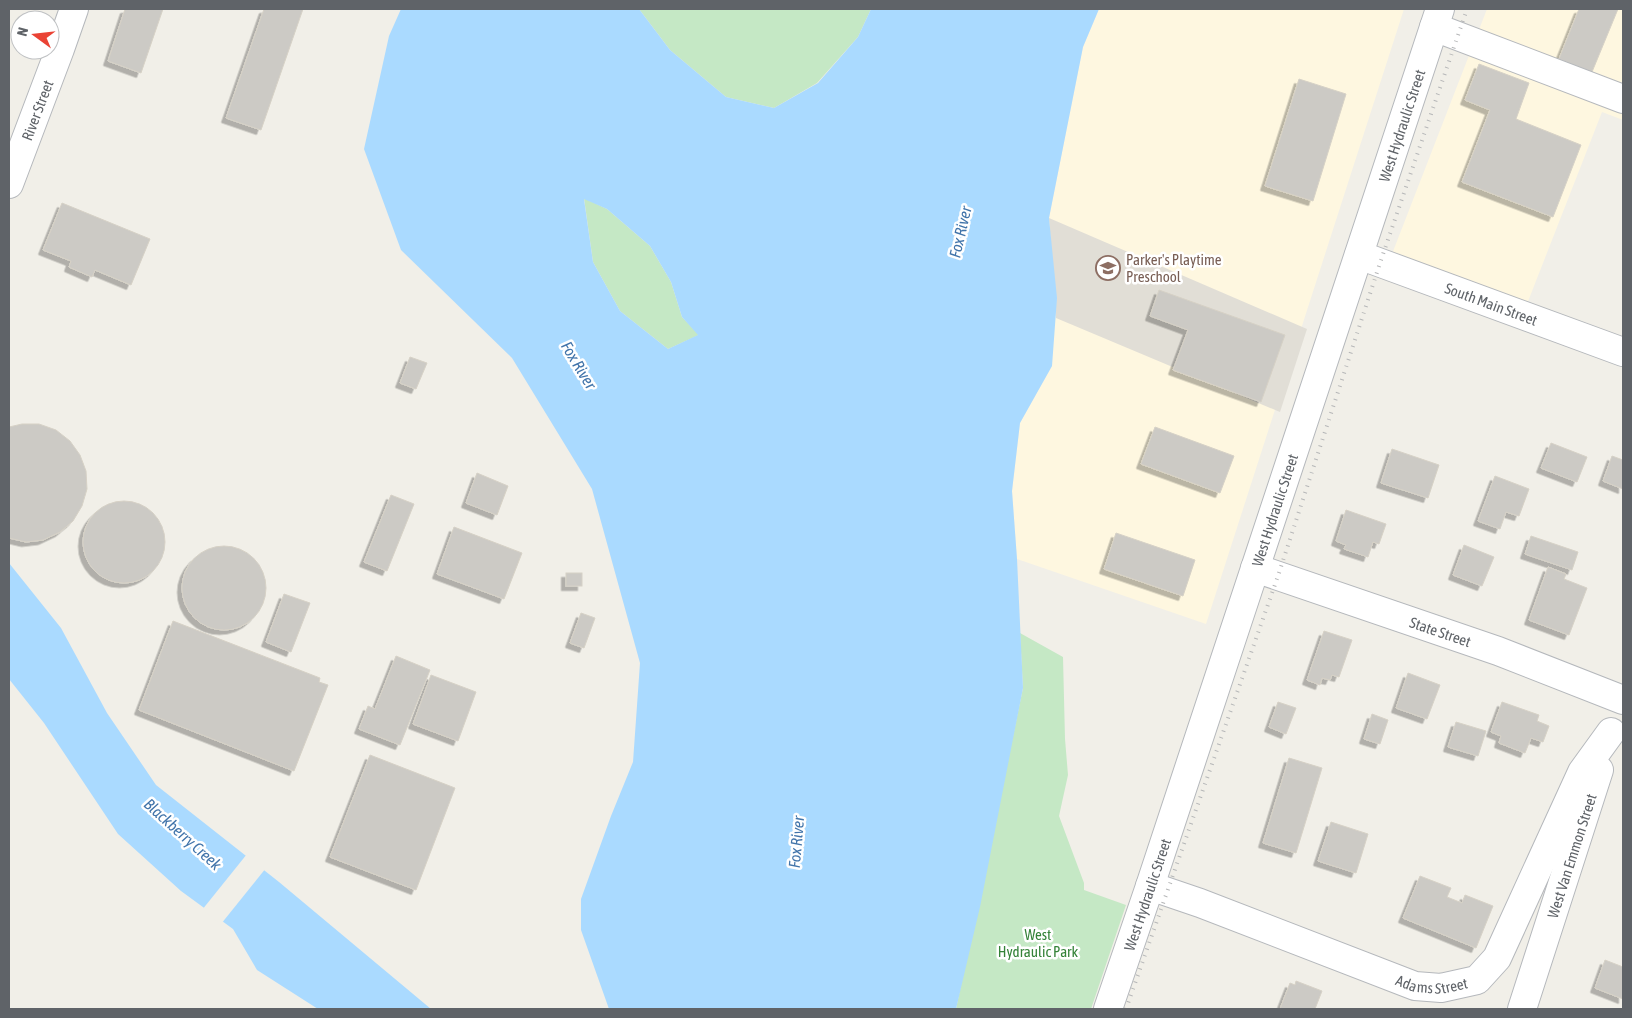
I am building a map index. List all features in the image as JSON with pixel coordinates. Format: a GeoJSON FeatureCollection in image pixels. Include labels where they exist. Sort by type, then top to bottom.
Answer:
{"type":"FeatureCollection","features":[{"type":"Feature","properties":{"kind":"street","name":"River Street"},"geometry":{"type":"LineString","coordinates":[[9,184],[40,105],[74,9]]}},
{"type":"Feature","properties":{"kind":"street"},"geometry":{"type":"LineString","coordinates":[[1437,18],[1623,99]]}},
{"type":"Feature","properties":{"kind":"street","name":"West Hydraulic Street"},"geometry":{"type":"LineString","coordinates":[[1108,1009],[1437,18]]}},
{"type":"Feature","properties":{"kind":"street","name":"South Main Street"},"geometry":{"type":"LineString","coordinates":[[1359,256],[1623,352]]}},
{"type":"Feature","properties":{"kind":"street","name":"State Street"},"geometry":{"type":"LineString","coordinates":[[1255,568],[1498,651],[1623,702]]}},
{"type":"Feature","properties":{"kind":"street","name":"West Van Emmon Street"},"geometry":{"type":"LineString","coordinates":[[1522,1009],[1611,732],[1623,702]]}},
{"type":"Feature","properties":{"kind":"street","name":"Adams Street"},"geometry":{"type":"LineString","coordinates":[[1150,886],[1200,903],[1415,986],[1441,988],[1477,980],[1497,958],[1582,772],[1611,732]]}},
{"type":"Feature","properties":{"kind":"shaded area"},"geometry":{"type":"Polygon","coordinates":[[[1099,9],[1404,9],[1206,624],[1017,559],[1012,491],[1020,423],[1052,366],[1049,218],[1083,47],[1099,9]]]}},
{"type":"Feature","properties":{"kind":"shaded area"},"geometry":{"type":"Polygon","coordinates":[[[1487,9],[1623,9],[1623,120],[1602,112],[1527,304],[1392,254],[1487,9]]]}},
{"type":"Feature","properties":{"kind":"shaded area","name":"Parker's Playtime Preschool"},"geometry":{"type":"Polygon","coordinates":[[[1049,218],[1307,329],[1280,412],[1056,318],[1049,218]]]}},
{"type":"Feature","properties":{"kind":"green space"},"geometry":{"type":"Polygon","coordinates":[[[639,9],[871,9],[858,37],[817,83],[774,108],[726,97],[670,50],[639,9]]]}},
{"type":"Feature","properties":{"kind":"green space"},"geometry":{"type":"Polygon","coordinates":[[[584,198],[607,209],[650,246],[671,282],[682,317],[699,335],[668,349],[620,311],[593,262],[584,198]]]}},
{"type":"Feature","properties":{"kind":"green space","name":"West Hydraulic Park"},"geometry":{"type":"Polygon","coordinates":[[[1020,633],[1063,657],[1068,775],[1059,816],[1084,883],[1084,890],[1126,905],[1091,1009],[956,1009],[1023,688],[1020,633]]]}},
{"type":"Feature","properties":{"kind":"water","name":"Fox River"},"geometry":{"type":"Polygon","coordinates":[[[401,9],[639,9],[670,50],[726,97],[774,108],[818,83],[858,37],[871,9],[1099,9],[1083,47],[1049,218],[1057,298],[1052,366],[1020,423],[1012,491],[1023,688],[980,907],[956,1009],[609,1009],[581,930],[581,899],[633,762],[640,663],[592,489],[512,358],[401,250],[364,149],[389,36],[401,9]],[[584,199],[593,262],[620,311],[668,349],[698,335],[682,317],[671,282],[650,246],[607,209],[584,199]]]}},
{"type":"Feature","properties":{"kind":"water","name":"Blackberry Creek"},"geometry":{"type":"Polygon","coordinates":[[[9,563],[61,628],[107,713],[156,785],[279,882],[431,1009],[318,1009],[257,970],[233,929],[181,891],[118,834],[44,723],[9,679],[9,563]]]}},
{"type":"Feature","properties":{"kind":"pier"},"geometry":{"type":"Polygon","coordinates":[[[247,854],[266,868],[221,924],[202,910],[247,854]]]}},
{"type":"Feature","properties":{"kind":"building"},"geometry":{"type":"Polygon","coordinates":[[[125,9],[163,9],[141,73],[108,61],[125,9]]]}},
{"type":"Feature","properties":{"kind":"building"},"geometry":{"type":"Polygon","coordinates":[[[264,9],[303,9],[261,130],[226,118],[264,9]]]}},
{"type":"Feature","properties":{"kind":"building"},"geometry":{"type":"Polygon","coordinates":[[[1579,9],[1618,9],[1592,72],[1559,59],[1579,9]]]}},
{"type":"Feature","properties":{"kind":"building"},"geometry":{"type":"Polygon","coordinates":[[[1479,64],[1529,83],[1516,119],[1581,145],[1553,217],[1462,182],[1490,110],[1465,100],[1479,64]]]}},
{"type":"Feature","properties":{"kind":"building"},"geometry":{"type":"Polygon","coordinates":[[[1299,79],[1346,94],[1313,201],[1265,186],[1299,79]]]}},
{"type":"Feature","properties":{"kind":"building"},"geometry":{"type":"Polygon","coordinates":[[[62,203],[150,239],[131,285],[95,270],[92,277],[69,267],[71,261],[43,250],[62,203]]]}},
{"type":"Feature","properties":{"kind":"building"},"geometry":{"type":"Polygon","coordinates":[[[1159,290],[1285,335],[1261,402],[1173,370],[1188,330],[1150,316],[1159,290]]]}},
{"type":"Feature","properties":{"kind":"building"},"geometry":{"type":"Polygon","coordinates":[[[410,357],[427,363],[416,389],[400,383],[410,357]]]}},
{"type":"Feature","properties":{"kind":"building"},"geometry":{"type":"Polygon","coordinates":[[[22,424],[39,424],[56,430],[70,441],[80,455],[86,471],[87,489],[82,506],[73,521],[60,532],[43,540],[26,542],[9,538],[9,427],[22,424]]]}},
{"type":"Feature","properties":{"kind":"building"},"geometry":{"type":"Polygon","coordinates":[[[1155,427],[1234,456],[1220,493],[1141,464],[1155,427]]]}},
{"type":"Feature","properties":{"kind":"building"},"geometry":{"type":"Polygon","coordinates":[[[1551,443],[1587,457],[1577,482],[1541,468],[1551,443]]]}},
{"type":"Feature","properties":{"kind":"building"},"geometry":{"type":"Polygon","coordinates":[[[1392,449],[1439,465],[1428,498],[1381,483],[1392,449]]]}},
{"type":"Feature","properties":{"kind":"building"},"geometry":{"type":"Polygon","coordinates":[[[1612,456],[1623,460],[1623,489],[1603,481],[1612,456]]]}},
{"type":"Feature","properties":{"kind":"building"},"geometry":{"type":"Polygon","coordinates":[[[477,473],[508,486],[497,515],[466,503],[477,473]]]}},
{"type":"Feature","properties":{"kind":"building"},"geometry":{"type":"Polygon","coordinates":[[[1495,476],[1529,489],[1519,516],[1506,512],[1500,529],[1478,521],[1495,476]]]}},
{"type":"Feature","properties":{"kind":"building"},"geometry":{"type":"Polygon","coordinates":[[[391,495],[414,504],[387,571],[364,562],[391,495]]]}},
{"type":"Feature","properties":{"kind":"building"},"geometry":{"type":"Polygon","coordinates":[[[124,501],[140,504],[153,513],[162,526],[165,542],[162,558],[153,571],[140,580],[124,583],[108,580],[95,571],[86,558],[83,542],[86,526],[95,513],[108,504],[124,501]]]}},
{"type":"Feature","properties":{"kind":"building"},"geometry":{"type":"Polygon","coordinates":[[[1346,510],[1386,524],[1379,544],[1373,542],[1368,557],[1344,549],[1346,545],[1336,541],[1346,510]]]}},
{"type":"Feature","properties":{"kind":"building"},"geometry":{"type":"Polygon","coordinates":[[[454,527],[522,553],[504,599],[437,574],[454,527]]]}},
{"type":"Feature","properties":{"kind":"building"},"geometry":{"type":"Polygon","coordinates":[[[1116,533],[1195,560],[1183,596],[1104,569],[1116,533]]]}},
{"type":"Feature","properties":{"kind":"building"},"geometry":{"type":"Polygon","coordinates":[[[1531,536],[1578,552],[1572,570],[1525,554],[1531,536]]]}},
{"type":"Feature","properties":{"kind":"building"},"geometry":{"type":"Polygon","coordinates":[[[1464,545],[1494,557],[1482,586],[1453,575],[1464,545]]]}},
{"type":"Feature","properties":{"kind":"building"},"geometry":{"type":"Polygon","coordinates":[[[224,546],[247,553],[259,565],[266,588],[259,611],[247,623],[224,630],[201,623],[189,611],[182,588],[189,565],[201,553],[224,546]]]}},
{"type":"Feature","properties":{"kind":"building"},"geometry":{"type":"Polygon","coordinates":[[[1548,567],[1566,574],[1564,579],[1587,588],[1569,635],[1529,620],[1548,567]]]}},
{"type":"Feature","properties":{"kind":"building"},"geometry":{"type":"Polygon","coordinates":[[[566,573],[582,573],[582,586],[566,586],[566,573]]]}},
{"type":"Feature","properties":{"kind":"building"},"geometry":{"type":"Polygon","coordinates":[[[284,594],[310,603],[291,652],[266,642],[284,594]]]}},
{"type":"Feature","properties":{"kind":"building"},"geometry":{"type":"Polygon","coordinates":[[[581,613],[595,618],[584,648],[570,643],[581,613]]]}},
{"type":"Feature","properties":{"kind":"building"},"geometry":{"type":"Polygon","coordinates":[[[173,621],[320,678],[319,682],[328,685],[294,771],[139,710],[173,621]]]}},
{"type":"Feature","properties":{"kind":"building"},"geometry":{"type":"Polygon","coordinates":[[[1324,631],[1352,640],[1339,677],[1332,675],[1330,680],[1322,678],[1320,685],[1307,680],[1324,631]]]}},
{"type":"Feature","properties":{"kind":"building"},"geometry":{"type":"Polygon","coordinates":[[[396,656],[430,670],[400,745],[359,729],[368,706],[375,709],[396,656]]]}},
{"type":"Feature","properties":{"kind":"building"},"geometry":{"type":"Polygon","coordinates":[[[1408,673],[1440,685],[1427,719],[1396,708],[1408,673]]]}},
{"type":"Feature","properties":{"kind":"building"},"geometry":{"type":"Polygon","coordinates":[[[431,675],[476,692],[458,741],[413,724],[431,675]]]}},
{"type":"Feature","properties":{"kind":"building"},"geometry":{"type":"Polygon","coordinates":[[[1278,702],[1296,708],[1286,734],[1269,727],[1278,702]]]}},
{"type":"Feature","properties":{"kind":"building"},"geometry":{"type":"Polygon","coordinates":[[[1502,702],[1539,715],[1537,721],[1549,726],[1543,742],[1531,738],[1525,753],[1499,743],[1501,736],[1491,732],[1502,702]]]}},
{"type":"Feature","properties":{"kind":"building"},"geometry":{"type":"Polygon","coordinates":[[[1372,714],[1388,720],[1380,744],[1364,739],[1372,714]]]}},
{"type":"Feature","properties":{"kind":"building"},"geometry":{"type":"Polygon","coordinates":[[[1456,722],[1486,731],[1478,756],[1448,747],[1456,722]]]}},
{"type":"Feature","properties":{"kind":"building"},"geometry":{"type":"Polygon","coordinates":[[[370,755],[455,788],[416,890],[330,857],[370,755]]]}},
{"type":"Feature","properties":{"kind":"building"},"geometry":{"type":"Polygon","coordinates":[[[1289,758],[1322,768],[1296,853],[1263,843],[1289,758]]]}},
{"type":"Feature","properties":{"kind":"building"},"geometry":{"type":"Polygon","coordinates":[[[1331,822],[1368,834],[1356,873],[1318,861],[1331,822]]]}},
{"type":"Feature","properties":{"kind":"building"},"geometry":{"type":"Polygon","coordinates":[[[1420,876],[1451,888],[1447,897],[1462,903],[1465,895],[1493,906],[1476,948],[1403,918],[1420,876]]]}},
{"type":"Feature","properties":{"kind":"building"},"geometry":{"type":"Polygon","coordinates":[[[1605,960],[1623,967],[1623,999],[1595,988],[1605,960]]]}},
{"type":"Feature","properties":{"kind":"building"},"geometry":{"type":"Polygon","coordinates":[[[1296,981],[1322,991],[1315,1009],[1280,1009],[1290,983],[1295,985],[1296,981]]]}},
{"type":"Feature","properties":{"kind":"railway"},"geometry":{"type":"LineString","coordinates":[[1126,1009],[1278,576],[1380,263],[1467,9]]}},
{"type":"Feature","properties":{"kind":"place","name":"Parker's Playtime Preschool"},"geometry":{"type":"Point","coordinates":[1108,268]}}]}
